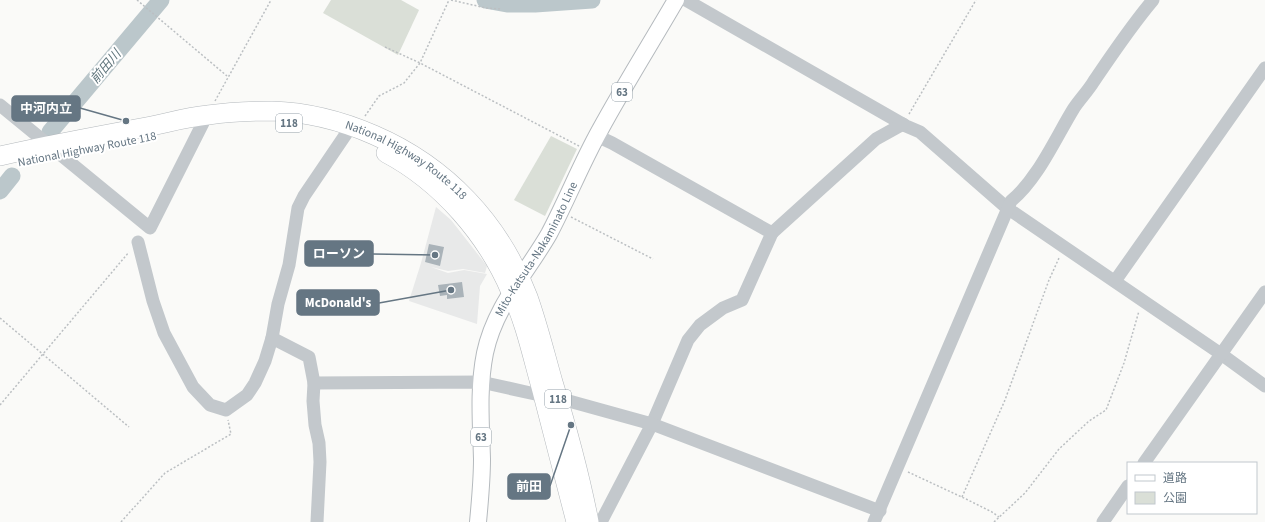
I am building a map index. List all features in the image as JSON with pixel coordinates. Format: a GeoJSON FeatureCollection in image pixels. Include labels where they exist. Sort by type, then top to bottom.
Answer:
{"type":"FeatureCollection","features":[{"type":"Feature","properties":{"kind":"highway","name":"National Highway Route 118"},"geometry":{"type":"LineString","coordinates":[[0,156],[54,150],[204,121],[219,124],[271,121],[352,129],[372,145],[395,158],[434,186],[468,222],[486,244],[500,269],[515,285],[527,337],[551,396],[582,487],[589,522]]}},
{"type":"Feature","properties":{"kind":"highway","name":"National Highway Route 118"},"geometry":{"type":"LineString","coordinates":[[0,166],[54,150]]}},
{"type":"Feature","properties":{"kind":"highway","name":"National Highway Route 118"},"geometry":{"type":"LineString","coordinates":[[551,396],[576,522]]}},
{"type":"Feature","properties":{"kind":"main road","name":"Mito-Katsuta-Nakaminato Line"},"geometry":{"type":"LineString","coordinates":[[478,522],[481,486],[481,382],[490,335],[499,312],[515,285],[540,249],[597,136],[676,0]]}},
{"type":"Feature","properties":{"kind":"street"},"geometry":{"type":"LineString","coordinates":[[686,0],[903,124],[920,132],[1008,208],[1221,354],[1265,386]]}},
{"type":"Feature","properties":{"kind":"street"},"geometry":{"type":"LineString","coordinates":[[314,384],[481,382],[551,396],[652,424],[877,516],[1011,201],[1017,196],[1041,165],[1075,108],[1125,35],[1153,0]]}},
{"type":"Feature","properties":{"kind":"street"},"geometry":{"type":"LineString","coordinates":[[1115,281],[1265,68]]}},
{"type":"Feature","properties":{"kind":"street"},"geometry":{"type":"LineString","coordinates":[[0,105],[150,228],[204,121]]}},
{"type":"Feature","properties":{"kind":"street"},"geometry":{"type":"LineString","coordinates":[[601,522],[652,424],[688,340],[700,325],[723,308],[742,300],[772,233],[876,139],[903,124]]}},
{"type":"Feature","properties":{"kind":"street"},"geometry":{"type":"LineString","coordinates":[[138,242],[153,301],[164,333],[193,387],[210,405],[226,410],[247,395],[255,383],[265,361],[272,338],[278,304],[289,265],[298,208],[304,196],[352,129]]}},
{"type":"Feature","properties":{"kind":"street"},"geometry":{"type":"LineString","coordinates":[[597,136],[772,233]]}},
{"type":"Feature","properties":{"kind":"street"},"geometry":{"type":"LineString","coordinates":[[1145,462],[1265,292]]}},
{"type":"Feature","properties":{"kind":"street"},"geometry":{"type":"LineString","coordinates":[[272,338],[309,357],[314,384],[313,401],[320,462],[316,522]]}},
{"type":"Feature","properties":{"kind":"street"},"geometry":{"type":"LineString","coordinates":[[1103,522],[1127,487]]}},
{"type":"Feature","properties":{"kind":"path"},"geometry":{"type":"LineString","coordinates":[[137,0],[227,77]]}},
{"type":"Feature","properties":{"kind":"path"},"geometry":{"type":"LineString","coordinates":[[204,121],[227,77],[272,0]]}},
{"type":"Feature","properties":{"kind":"path"},"geometry":{"type":"LineString","coordinates":[[352,129],[379,96],[404,83],[420,63],[450,0],[486,8],[501,9]]}},
{"type":"Feature","properties":{"kind":"path"},"geometry":{"type":"LineString","coordinates":[[903,124],[976,0]]}},
{"type":"Feature","properties":{"kind":"path"},"geometry":{"type":"LineString","coordinates":[[385,48],[420,63],[589,151]]}},
{"type":"Feature","properties":{"kind":"path"},"geometry":{"type":"LineString","coordinates":[[560,212],[653,259]]}},
{"type":"Feature","properties":{"kind":"path"},"geometry":{"type":"LineString","coordinates":[[0,405],[138,242]]}},
{"type":"Feature","properties":{"kind":"path"},"geometry":{"type":"LineString","coordinates":[[962,497],[1004,400],[1049,280],[1064,247]]}},
{"type":"Feature","properties":{"kind":"path"},"geometry":{"type":"LineString","coordinates":[[994,522],[1025,493],[1059,449],[1089,421],[1106,410],[1124,363],[1142,300]]}},
{"type":"Feature","properties":{"kind":"path"},"geometry":{"type":"LineString","coordinates":[[0,318],[129,426]]}},
{"type":"Feature","properties":{"kind":"path"},"geometry":{"type":"LineString","coordinates":[[121,522],[165,473],[230,434],[226,410]]}},
{"type":"Feature","properties":{"kind":"path"},"geometry":{"type":"LineString","coordinates":[[898,468],[962,497],[999,517]]}},
{"type":"Feature","properties":{"kind":"shaded area"},"geometry":{"type":"Polygon","coordinates":[[[436,207],[451,220],[487,266],[485,273],[463,269],[448,271],[431,267],[448,273],[464,270],[487,274],[480,286],[477,324],[409,301],[436,207]]]}},
{"type":"Feature","properties":{"kind":"green space"},"geometry":{"type":"Polygon","coordinates":[[[331,0],[401,0],[419,10],[398,55],[323,13],[331,0]]]}},
{"type":"Feature","properties":{"kind":"green space"},"geometry":{"type":"Polygon","coordinates":[[[551,136],[577,149],[545,216],[514,200],[551,136]]]}},
{"type":"Feature","properties":{"kind":"building"},"geometry":{"type":"Polygon","coordinates":[[[429,244],[444,247],[440,266],[425,262],[429,244]]]}},
{"type":"Feature","properties":{"kind":"building"},"geometry":{"type":"Polygon","coordinates":[[[462,282],[464,297],[447,299],[447,295],[440,296],[438,285],[462,282]]]}},
{"type":"Feature","properties":{"kind":"waterway","name":"前田川"},"geometry":{"type":"LineString","coordinates":[[50,132],[161,0]]}},
{"type":"Feature","properties":{"kind":"waterway","name":"前田川"},"geometry":{"type":"LineString","coordinates":[[485,0],[507,4],[535,4],[592,0]]}},
{"type":"Feature","properties":{"kind":"waterway","name":"前田川"},"geometry":{"type":"LineString","coordinates":[[0,191],[12,176]]}},
{"type":"Feature","properties":{"kind":"place","name":"中河内立"},"geometry":{"type":"Point","coordinates":[126,121]}},
{"type":"Feature","properties":{"kind":"place","name":"ローソン"},"geometry":{"type":"Point","coordinates":[435,255]}},
{"type":"Feature","properties":{"kind":"place","name":"McDonald's"},"geometry":{"type":"Point","coordinates":[451,290]}},
{"type":"Feature","properties":{"kind":"place","name":"前田"},"geometry":{"type":"Point","coordinates":[571,425]}}]}
